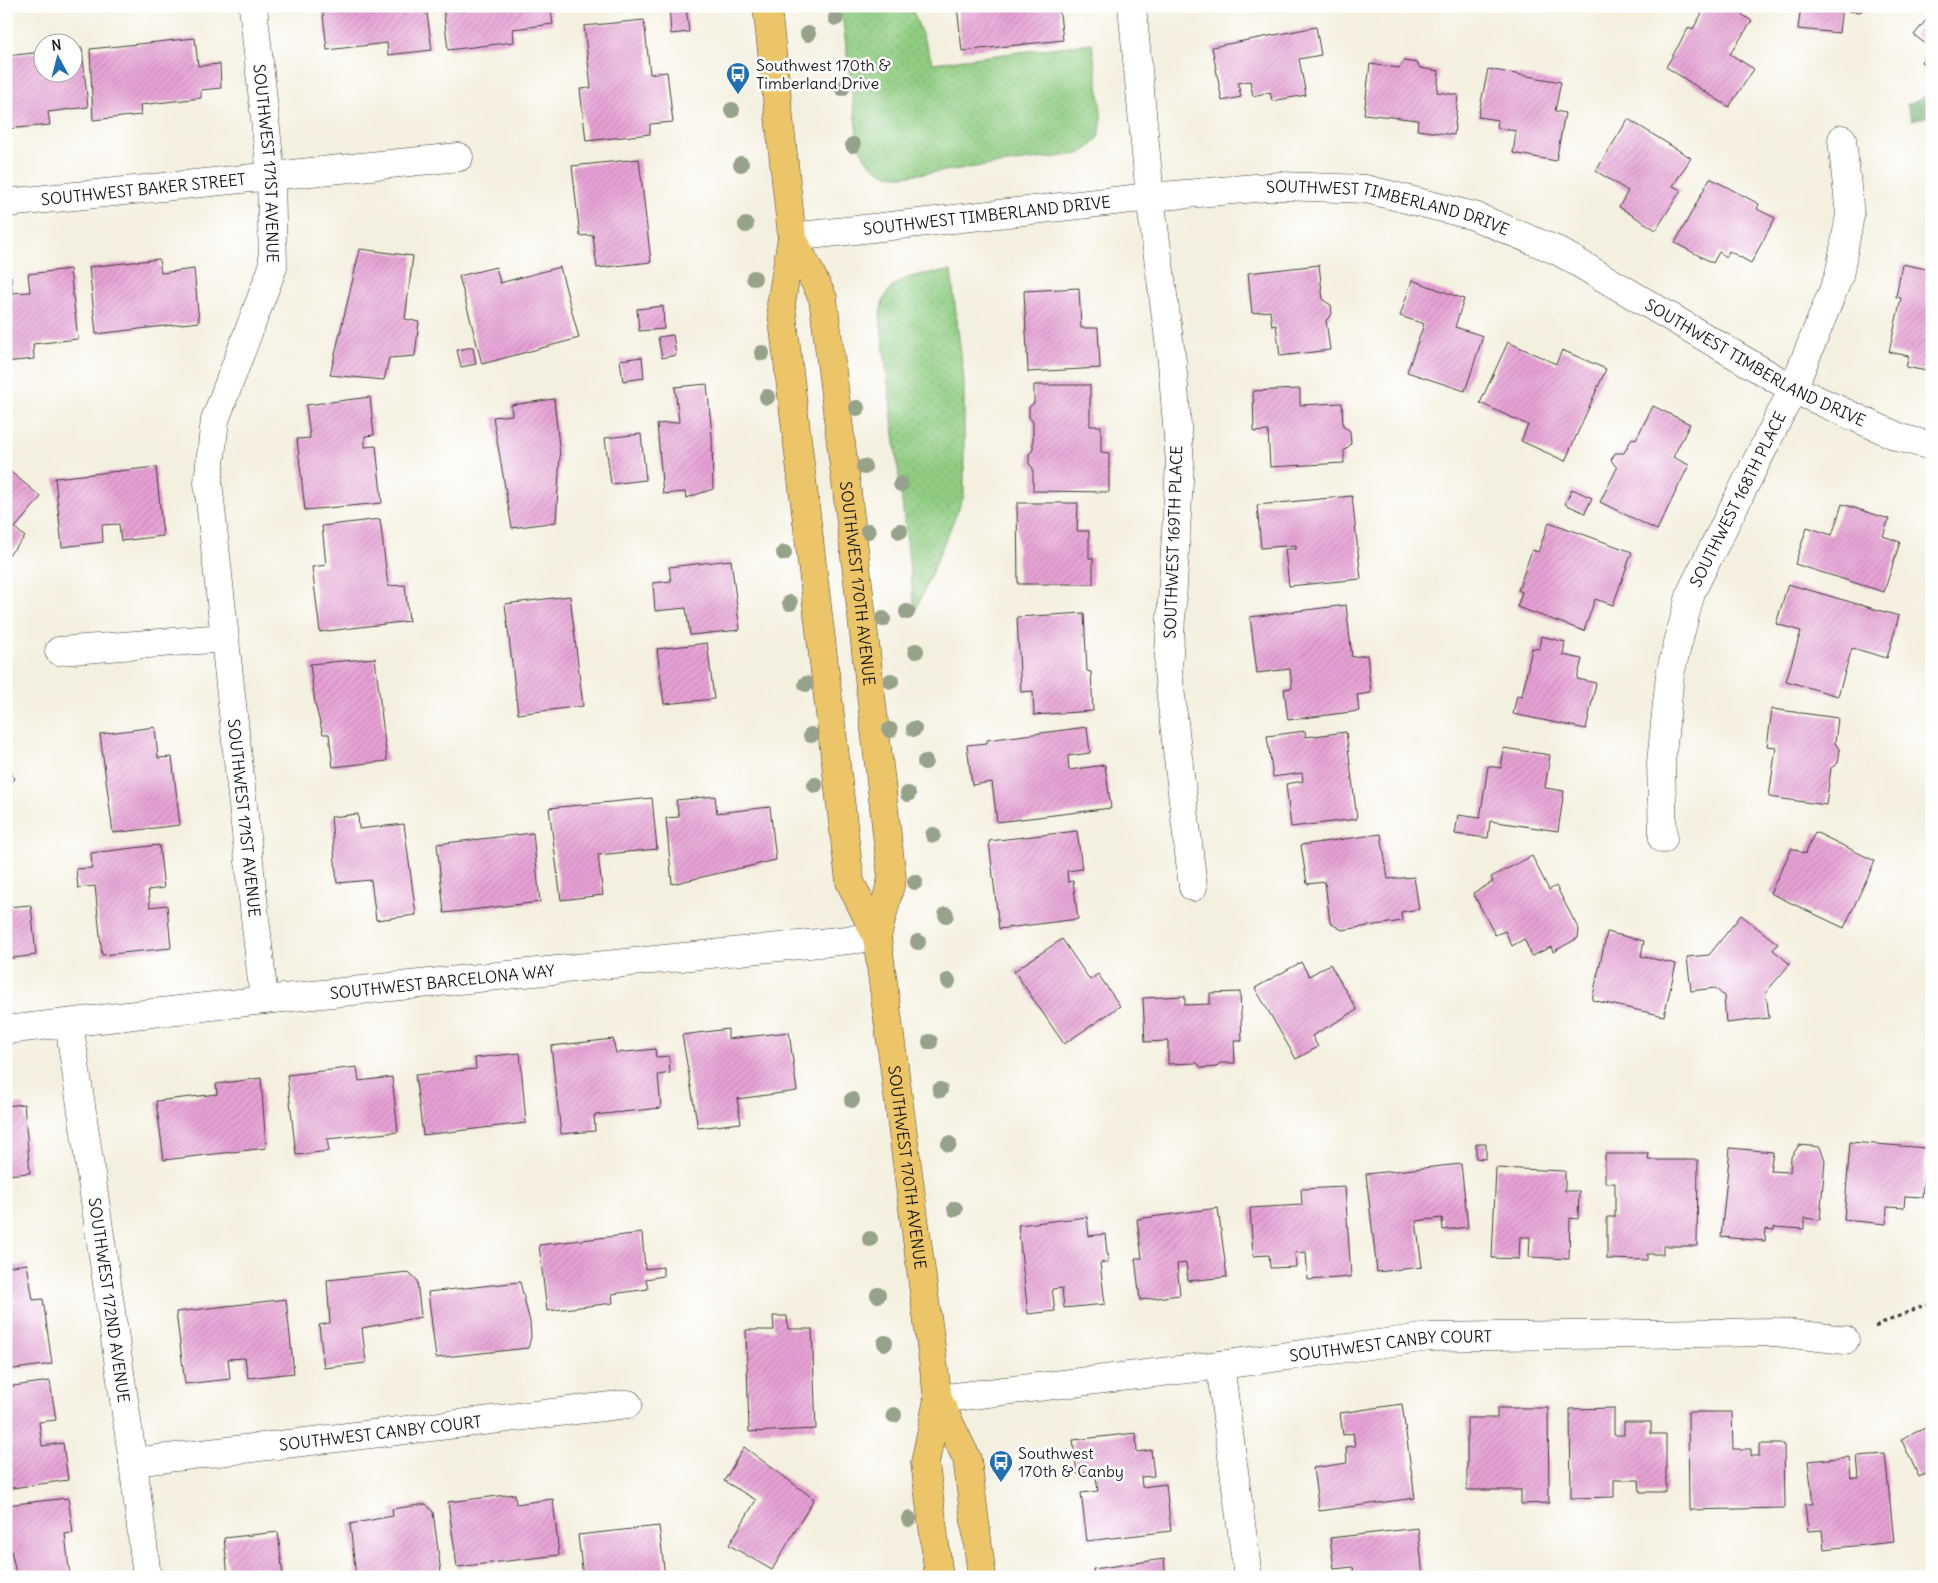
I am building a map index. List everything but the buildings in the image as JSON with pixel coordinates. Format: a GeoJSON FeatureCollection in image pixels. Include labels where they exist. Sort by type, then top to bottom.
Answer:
{"type":"FeatureCollection","features":[{"type":"Feature","properties":{"kind":"main road","name":"SOUTHWEST 170TH AVENUE"},"geometry":{"type":"LineString","coordinates":[[766,6],[792,237],[781,304],[850,882],[877,936],[938,1399],[967,1459],[982,1577]]}},
{"type":"Feature","properties":{"kind":"main road","name":"SOUTHWEST 170TH AVENUE"},"geometry":{"type":"LineString","coordinates":[[792,237],[823,298],[854,548],[892,878],[877,936]]}},
{"type":"Feature","properties":{"kind":"main road","name":"SOUTHWEST 170TH AVENUE"},"geometry":{"type":"LineString","coordinates":[[938,1399],[925,1464],[939,1577]]}},
{"type":"Feature","properties":{"kind":"street","name":"SOUTHWEST 171ST AVENUE"},"geometry":{"type":"LineString","coordinates":[[253,6],[271,176],[273,268],[215,420],[208,482],[264,1000]]}},
{"type":"Feature","properties":{"kind":"street","name":"SOUTHWEST 169TH PLACE"},"geometry":{"type":"LineString","coordinates":[[1132,6],[1150,196],[1172,362],[1180,463],[1168,671],[1193,887]]}},
{"type":"Feature","properties":{"kind":"street","name":"SOUTHWEST 168TH PLACE"},"geometry":{"type":"LineString","coordinates":[[1663,839],[1660,763],[1670,674],[1691,592],[1793,389],[1839,276],[1850,215],[1842,139]]}},
{"type":"Feature","properties":{"kind":"street","name":"SOUTHWEST BAKER STREET"},"geometry":{"type":"LineString","coordinates":[[6,203],[459,157]]}},
{"type":"Feature","properties":{"kind":"street","name":"SOUTHWEST TIMBERLAND DRIVE"},"geometry":{"type":"LineString","coordinates":[[792,237],[1150,196],[1280,186],[1366,189],[1474,216],[1558,251],[1793,389],[1901,438],[1932,446]]}},
{"type":"Feature","properties":{"kind":"street"},"geometry":{"type":"LineString","coordinates":[[59,651],[224,638]]}},
{"type":"Feature","properties":{"kind":"street","name":"SOUTHWEST BARCELONA WAY"},"geometry":{"type":"LineString","coordinates":[[6,1030],[264,1000],[877,936]]}},
{"type":"Feature","properties":{"kind":"street","name":"SOUTHWEST 172ND AVENUE"},"geometry":{"type":"LineString","coordinates":[[69,1023],[148,1577]]}},
{"type":"Feature","properties":{"kind":"street","name":"SOUTHWEST CANBY COURT"},"geometry":{"type":"LineString","coordinates":[[938,1399],[1220,1365],[1430,1337],[1775,1332],[1844,1340]]}},
{"type":"Feature","properties":{"kind":"street"},"geometry":{"type":"LineString","coordinates":[[1220,1365],[1248,1577]]}},
{"type":"Feature","properties":{"kind":"street","name":"SOUTHWEST CANBY COURT"},"geometry":{"type":"LineString","coordinates":[[133,1462],[628,1404]]}},
{"type":"Feature","properties":{"kind":"path"},"geometry":{"type":"LineString","coordinates":[[1844,1340],[1920,1307],[1932,1304]]}},
{"type":"Feature","properties":{"kind":"green space"},"geometry":{"type":"Polygon","coordinates":[[[841,6],[911,6],[933,63],[1092,43],[1101,114],[1099,136],[1092,145],[1079,154],[903,176],[895,176],[880,171],[864,156],[858,142],[841,6]]]}},
{"type":"Feature","properties":{"kind":"green space"},"geometry":{"type":"Polygon","coordinates":[[[1932,92],[1932,116],[1912,120],[1907,105],[1932,92]]]}},
{"type":"Feature","properties":{"kind":"green space"},"geometry":{"type":"Polygon","coordinates":[[[951,271],[964,380],[964,496],[915,612],[880,316],[883,302],[888,292],[896,284],[915,276],[951,271]]]}},
{"type":"Feature","properties":{"kind":"place","name":"Southwest 170th & Timberland Drive"},"geometry":{"type":"Point","coordinates":[738,95]}},
{"type":"Feature","properties":{"kind":"place","name":"Southwest 170th & Canby"},"geometry":{"type":"Point","coordinates":[1001,1483]}}]}
